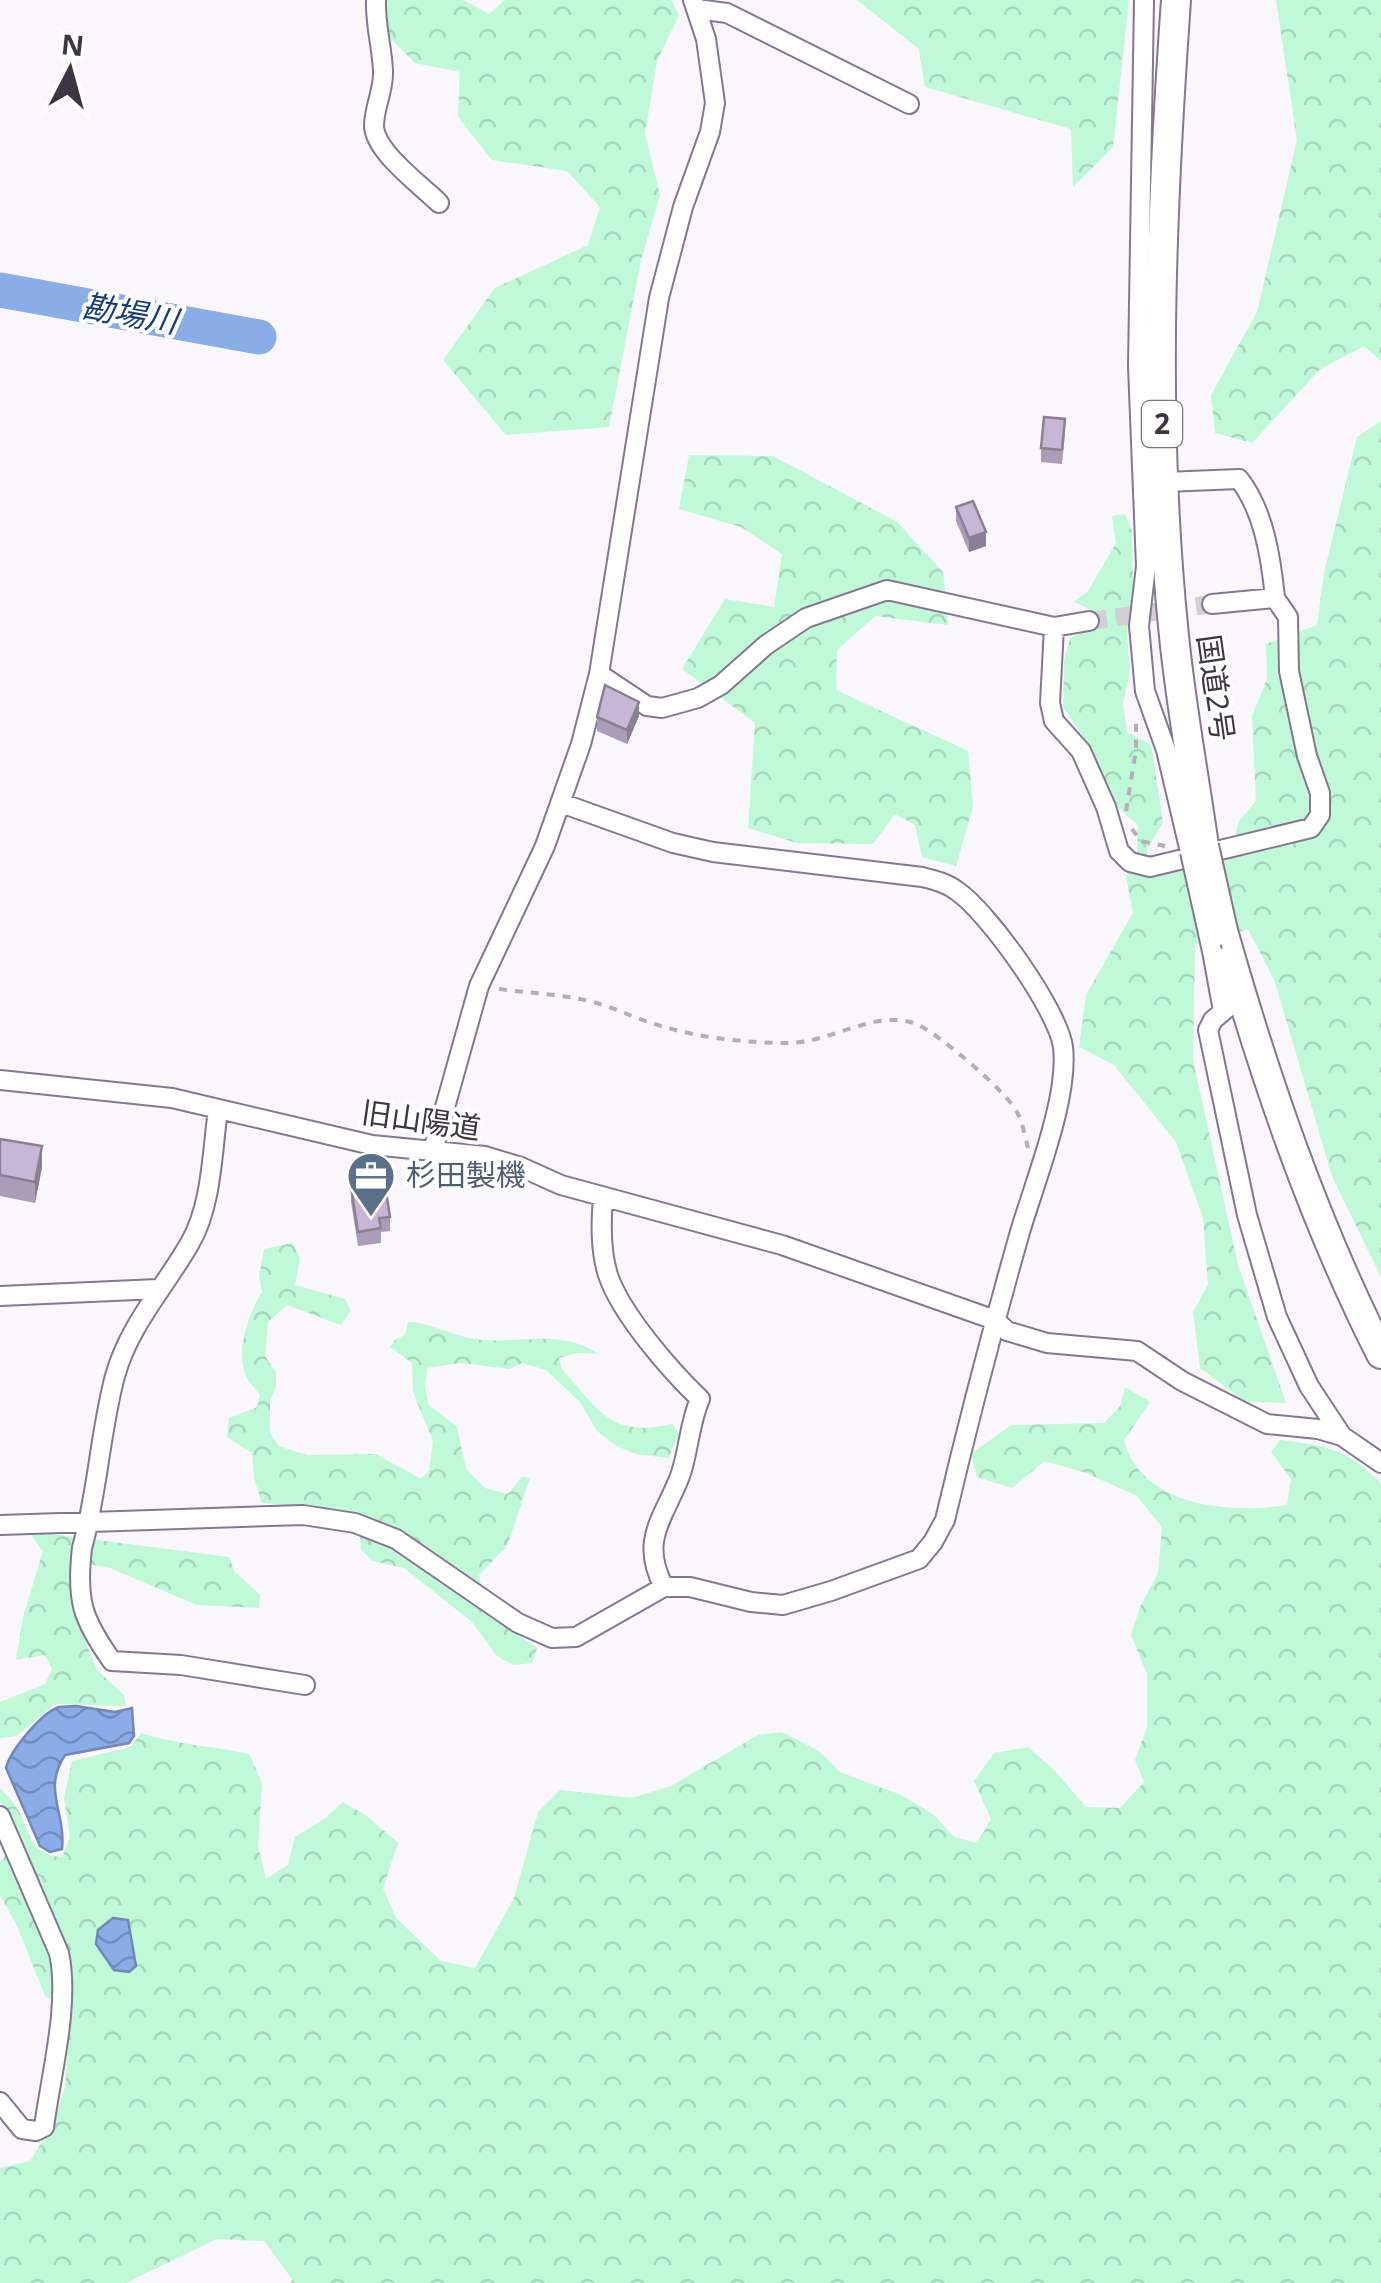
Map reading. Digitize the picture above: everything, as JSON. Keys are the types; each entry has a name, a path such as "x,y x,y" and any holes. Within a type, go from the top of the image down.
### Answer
{"highway":[{"name":"国道2号","path":"1176,0 1160,305 1164,482 1191,853 1232,1003 1350,1292 1381,1354"}],"street":[{"path":"376,0 384,70 374,122 376,136 382,148 439,203"},
{"path":"1144,0 1138,366 1146,566 1139,626 1145,690 1166,750 1191,853"},
{"path":"695,4 727,14 908,104"},
{"path":"434,1150 479,986 545,846 581,744 599,674 659,298 683,207 710,132 715,103 706,39 695,4"},
{"path":"1054,626 1050,703 1054,720 1081,751 1106,807 1118,852 1130,862 1150,867 1191,853 1311,828 1320,815 1320,793 1307,756 1290,671 1288,616 1275,598 1271,560 1250,494 1238,479 1164,482"},
{"path":"599,674 647,706 662,708 698,698 721,685 766,645 806,618 886,590 1054,626 1089,621"},
{"path":"1212,604 1275,598"},
{"path":"0,1526 303,1516 355,1523 396,1539 518,1624 552,1638 576,1637 664,1586 690,1587 783,1606 918,1560 933,1542 945,1520 994,1320 1054,1120 1063,1046 1055,1022 1033,982 982,913 958,891 922,877 673,844 561,803"},
{"path":"1232,1003 1208,1030 1247,1215 1277,1317 1309,1386 1342,1436 1381,1463"},
{"name":"旧山陽道","path":"0,1080 172,1098 372,1145 485,1156 603,1197 782,1245 994,1320 1007,1331 1047,1343 1137,1351 1182,1381 1267,1424 1318,1429 1342,1436"},
{"path":"218,1110 204,1210 191,1242 158,1289 125,1348 115,1376 79,1574 84,1616 112,1661 181,1665 305,1685"},
{"path":"603,1197 602,1242 608,1274 618,1296 665,1366 700,1399 688,1430 681,1474 654,1534 652,1554 664,1586"},
{"path":"0,1296 158,1289"},
{"path":"0,1816 59,1953 64,1974 44,2127 22,2129 0,2102"}],"path":[{"path":"1126,814 1136,750 1137,696 1145,690"},
{"path":"1128,824 1141,842 1160,842 1191,853"},
{"path":"479,986 590,1002 660,1026 707,1036 790,1043 828,1038 877,1022 906,1021 920,1025 974,1066 1008,1099 1018,1113 1032,1162 1039,1168"}],"green space":[{"path":"379,0 463,0 489,14 505,0 671,0 679,15 657,61 645,134 660,195 641,260 609,427 506,435 443,360 495,288 588,245 600,207 567,171 492,160 458,117 460,72 415,63 377,25"},
{"path":"857,0 1129,0 1113,147 1073,187 1071,129 925,87 919,49"},
{"path":"1276,0 1381,0 1381,361 1364,346 1319,370 1252,443 1215,433 1211,395 1257,312 1297,140"},
{"path":"1381,421 1381,1277 1332,1176 1275,982 1248,929 1195,945 1193,1060 1238,1265 1286,1403 1244,1401 1200,1368 1193,1312 1208,1285 1203,1218 1176,1142 1114,1065 1079,1047 1086,995 1133,913 1126,877 1137,852 1138,825 1116,806 1102,783 1095,754 1063,707 1064,661 1070,638 1092,628 1090,609 1074,602 1088,591 1116,543 1112,516 1125,514 1132,531 1133,587 1127,632 1130,672 1123,703 1127,732 1151,745 1163,822 1147,850 1147,869 1176,871 1229,860 1239,821 1256,801 1252,716 1267,679 1266,644 1317,625 1324,573 1357,437"},
{"path":"689,455 773,456 897,522 943,572 948,625 875,616 837,650 836,690 968,751 973,806 956,866 922,857 915,825 895,814 873,844 797,843 748,828 755,723 682,669 725,599 774,607 782,554 741,527 679,509"},
{"path":"292,1243 300,1258 295,1285 345,1299 351,1311 341,1325 287,1305 268,1322 265,1356 276,1373 270,1401 270,1433 279,1446 306,1455 376,1454 421,1479 429,1471 433,1441 413,1392 412,1363 390,1347 405,1335 408,1322 474,1339 557,1339 585,1346 598,1354 577,1353 559,1358 562,1369 597,1409 620,1424 634,1427 672,1424 679,1435 668,1458 635,1454 597,1431 580,1402 546,1370 522,1363 509,1369 461,1363 427,1368 428,1404 457,1427 466,1469 485,1488 508,1494 522,1477 530,1478 507,1546 479,1575 485,1613 537,1648 532,1663 514,1665 497,1656 472,1622 404,1568 372,1561 361,1549 359,1516 330,1509 262,1503 254,1479 252,1453 227,1437 229,1418 257,1407 260,1395 246,1377 242,1353 249,1321 262,1292 259,1276 264,1249"},
{"path":"1125,1387 1150,1402 1124,1440 1134,1462 1149,1480 1191,1501 1240,1508 1287,1505 1291,1479 1271,1452 1280,1440 1335,1451 1357,1462 1381,1483 1381,2283 291,2283 292,2279 264,2241 217,2239 126,2283 0,2283 0,2168 30,2161 54,2122 65,2087 71,2011 45,1996 18,1928 0,1895 0,1863 18,1837 0,1801 0,1788 16,1807 36,1846 62,1857 70,1837 64,1798 72,1761 131,1747 141,1733 249,1754 262,1783 258,1846 266,1879 288,1865 295,1837 343,1802 367,1816 398,1843 383,1888 396,1918 441,1961 475,1968 514,1898 538,1812 560,1790 632,1798 671,1786 758,1735 782,1732 819,1751 840,1772 901,1795 934,1815 954,1837 977,1843 991,1819 974,1781 994,1753 1028,1747 1086,1807 1120,1808 1144,1782 1135,1760 1147,1727 1147,1674 1131,1635 1158,1573 1162,1527 1137,1496 1086,1473 1045,1461 1012,1488 977,1477 971,1454 1011,1425 1104,1423 1120,1406"},
{"path":"28,1531 229,1557 234,1571 260,1595 259,1608 197,1605 110,1568 82,1563 73,1580 77,1620 97,1670 124,1695 126,1706 55,1704 17,1736 0,1738 0,1702 45,1684 52,1669 45,1655 16,1660 23,1617 43,1551"}],"water":[{"path":"59,1707 115,1712 132,1708 134,1736 129,1743 65,1755 55,1779 62,1849 50,1852 40,1846 6,1768 35,1724"},
{"path":"113,1918 128,1920 136,1966 129,1972 114,1970 96,1944 98,1930"}],"building":[{"path":"1044,417 1065,419 1062,450 1041,448"},
{"path":"973,501 986,532 969,538 956,507"},
{"path":"605,685 639,702 627,730 597,717"},
{"path":"0,1139 42,1146 35,1182 0,1175"},
{"name":"杉田製機","path":"378,1183 379,1193 386,1192 390,1217 379,1218 381,1228 358,1232 351,1187"}],"waterway":[{"name":"勘場川","path":"0,290 259,337"}],"tunnel":[{"path":"1089,621 1212,604"}],"place":[{"name":"杉田製機","path":"371,1218"}]}
